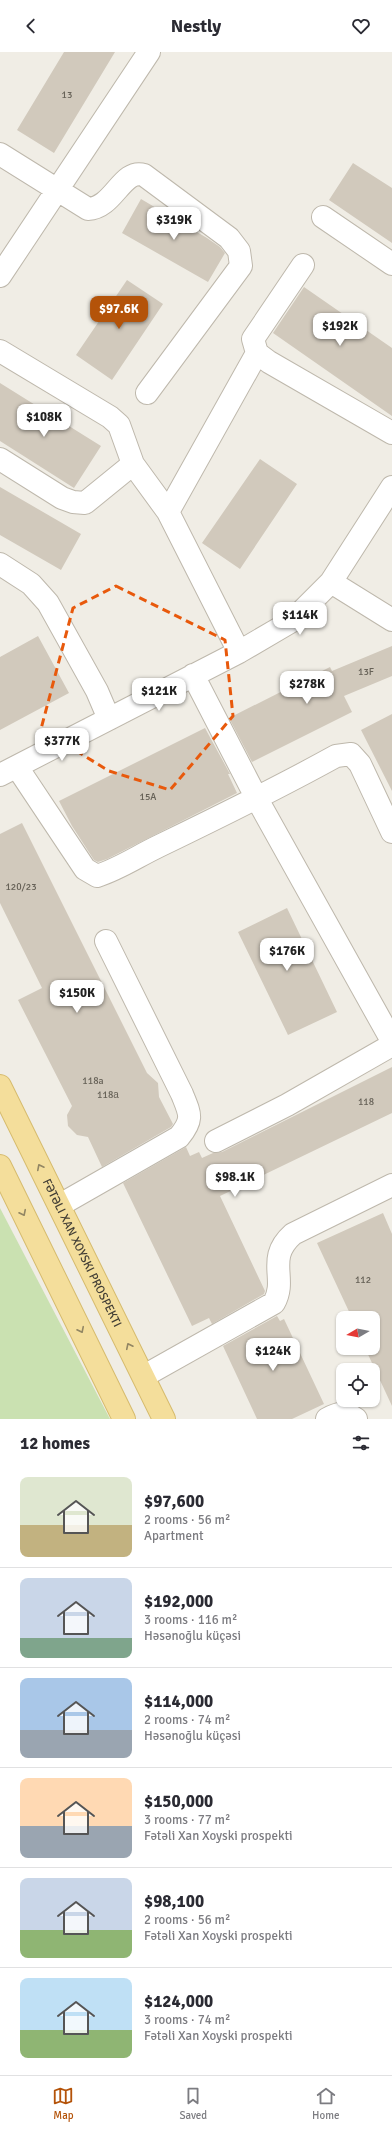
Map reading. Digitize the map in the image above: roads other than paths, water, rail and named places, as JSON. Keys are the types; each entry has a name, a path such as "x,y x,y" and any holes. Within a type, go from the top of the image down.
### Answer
{"main road":[{"name":"FƏTƏLI XAN XOYSKI PROSPEKTI","path":"0,1086 60,1205 164,1419"},
{"path":"0,1166 124,1419"}],"street":[{"path":"0,276 149,52"},
{"path":"0,154 88,209 96,208 105,203 130,176 137,173 144,175 229,238 239,251 241,266 148,393"},
{"path":"323,217 392,264"},
{"path":"303,265 252,339 257,353 269,362 392,433"},
{"path":"0,351 110,417 119,425 133,464 168,512 239,652"},
{"path":"168,512 257,353"},
{"path":"0,459 62,498 84,503 133,464"},
{"path":"392,487 331,582 292,621 239,652 9,771 85,869 96,876 114,871 151,849 257,799 336,756 351,754 360,764 392,832"},
{"path":"0,564 32,584 48,603 97,691 109,719"},
{"path":"331,582 392,620"},
{"path":"193,675 257,799 392,1041"},
{"path":"60,1205 179,1137 188,1126 189,1112 182,1094 106,941"},
{"path":"216,1141 287,1105 392,1045"},
{"path":"144,1376 274,1303 278,1295 278,1257 283,1243 293,1234 392,1185"},
{"path":"327,1419 340,1413 349,1414 356,1419"}]}
